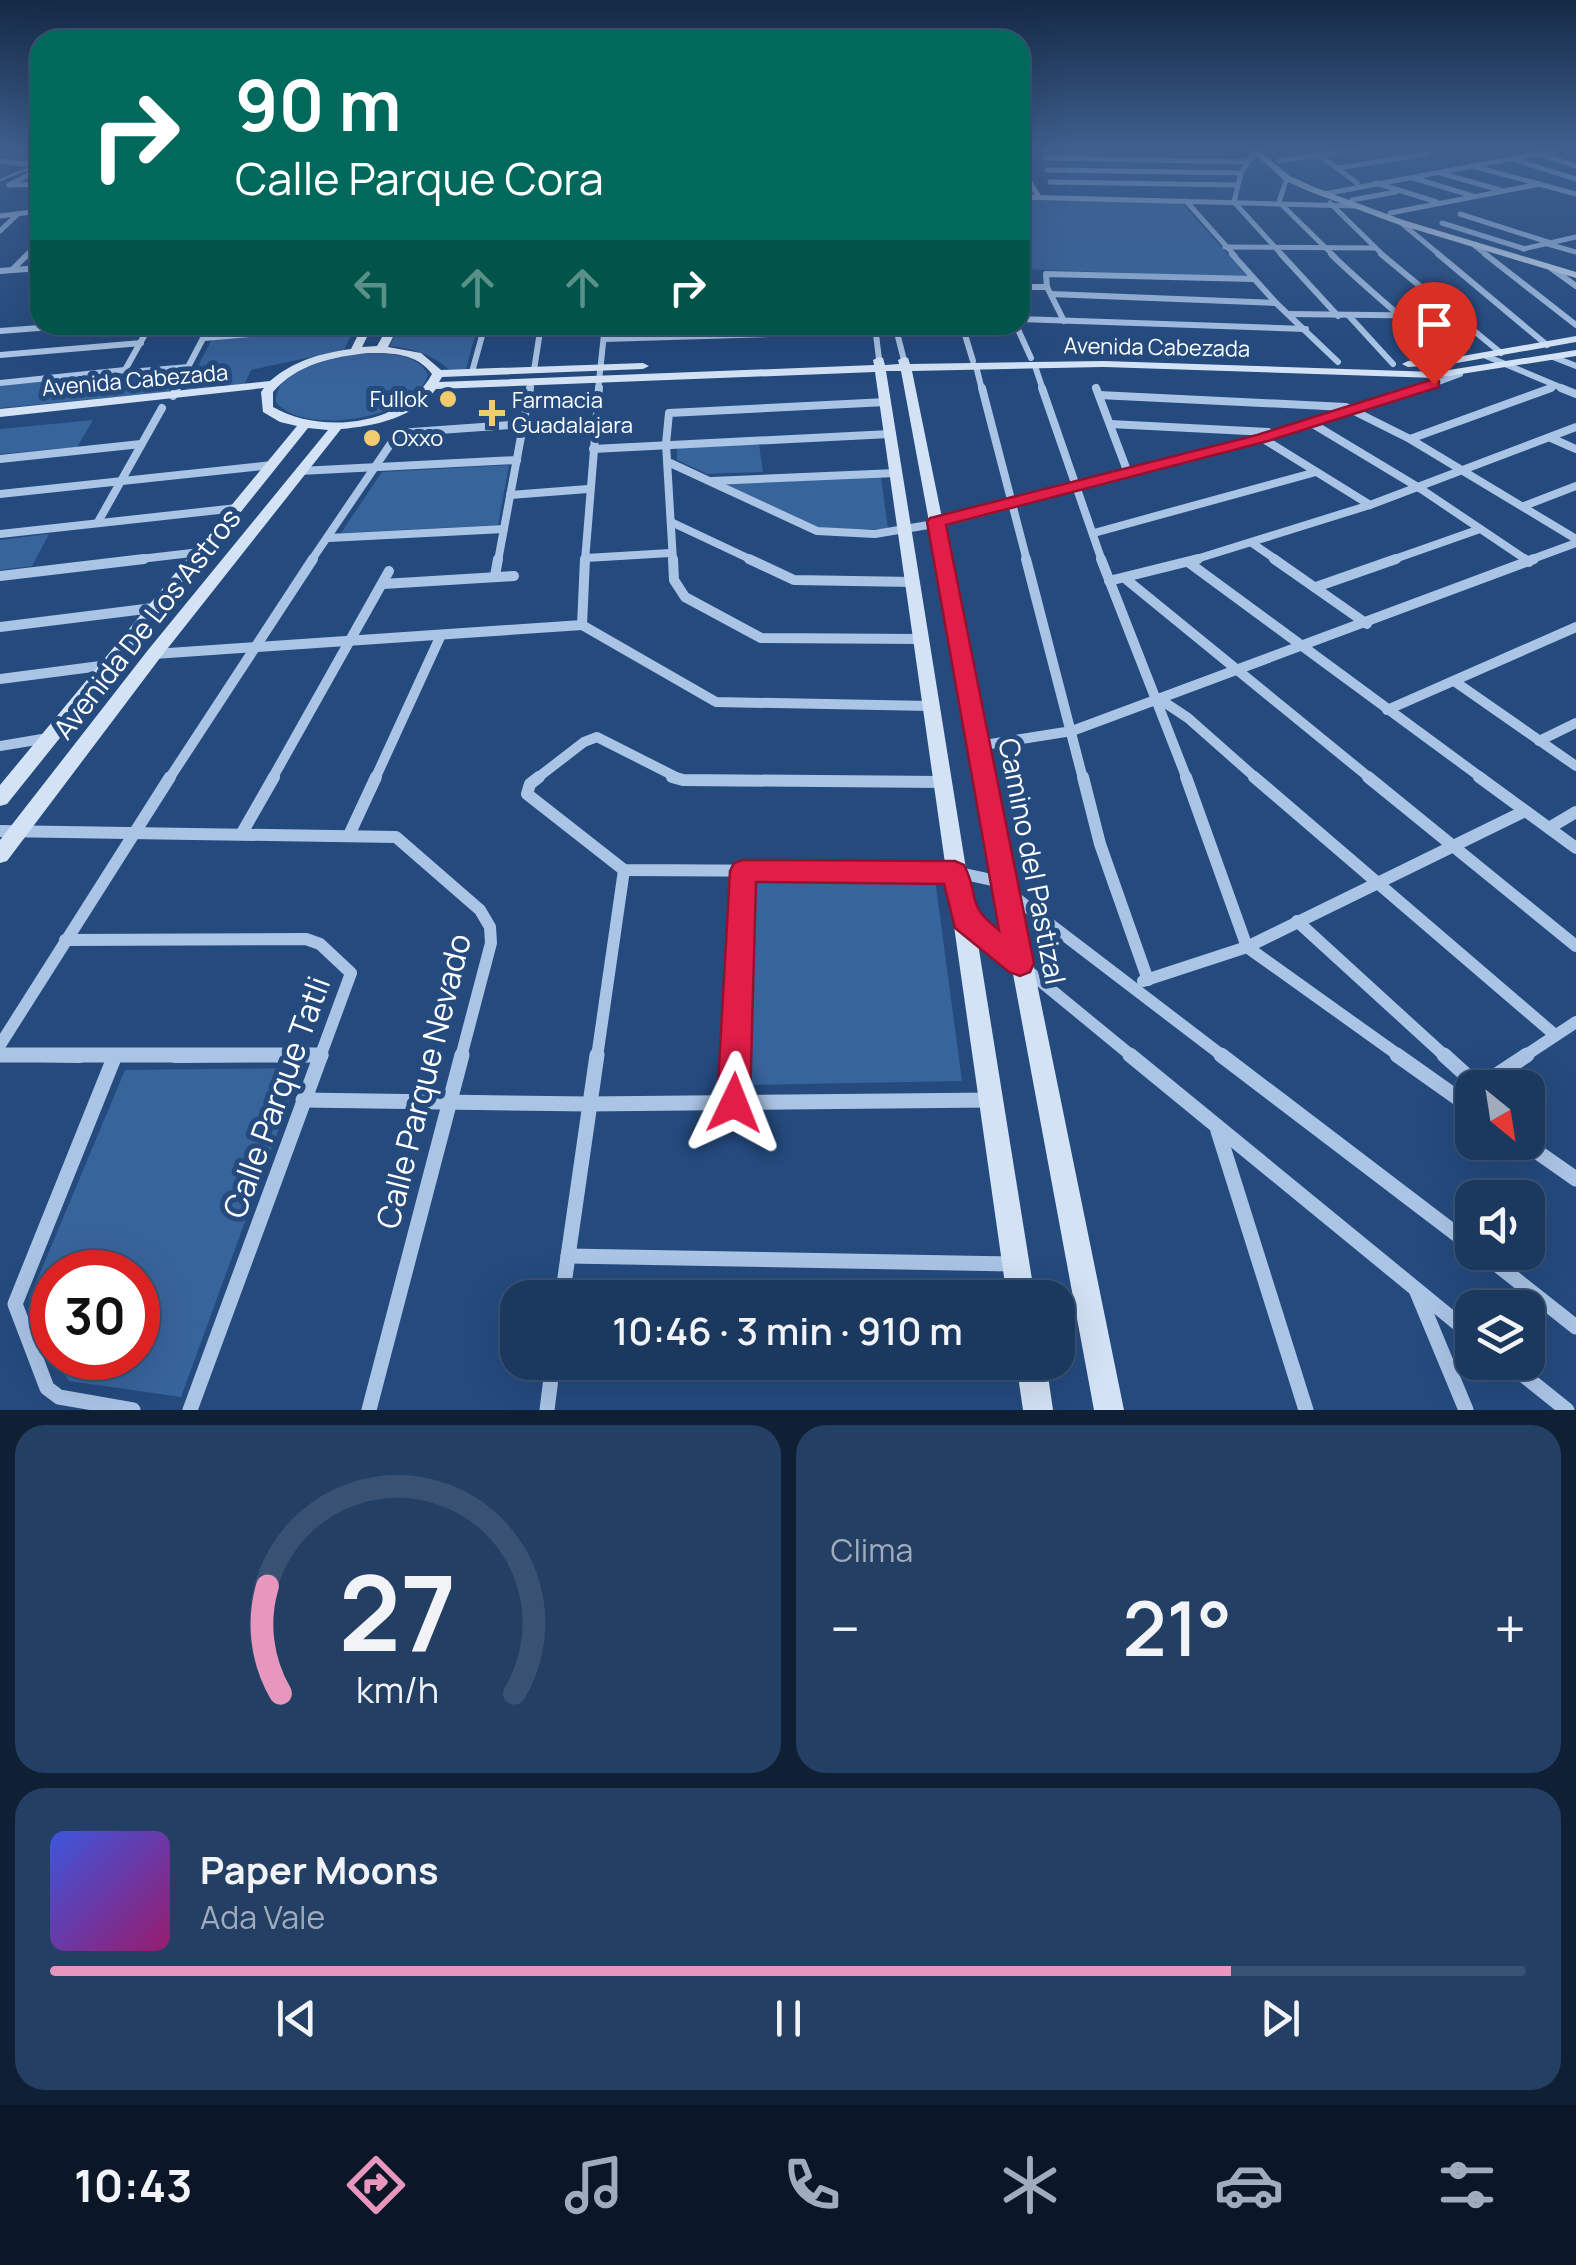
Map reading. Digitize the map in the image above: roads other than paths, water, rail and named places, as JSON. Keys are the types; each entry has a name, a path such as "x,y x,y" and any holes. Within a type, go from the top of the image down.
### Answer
{"street":[{"path":"1198,215 1276,303 1338,362"},
{"path":"1246,215 1338,316"},
{"path":"1292,215 1451,361"},
{"path":"1345,215 1374,248 1500,352"},
{"path":"1383,215 1475,246 1576,272"},
{"path":"1393,215 1576,272"},
{"path":"1462,215 1576,252"},
{"path":"1400,222 1550,351 1576,366"},
{"path":"1442,223 1525,249"},
{"path":"1512,252 1576,237"},
{"path":"1475,246 1576,325"},
{"path":"1225,247 1374,248"},
{"path":"13,270 30,252"},
{"path":"1551,268 1576,286"},
{"path":"0,271 30,269"},
{"path":"1064,321 1044,275 1254,279"},
{"path":"1030,288 1276,303"},
{"path":"1290,314 1452,316"},
{"path":"1350,316 1393,364"},
{"path":"1030,322 1306,329"},
{"path":"0,331 30,329"},
{"path":"0,354 19,330"},
{"path":"174,396 205,335"},
{"path":"204,338 239,335"},
{"path":"356,351 363,335"},
{"path":"381,350 389,335"},
{"path":"472,372 483,335"},
{"path":"495,576 539,335"},
{"path":"582,625 588,489 604,335"},
{"path":"604,338 689,335"},
{"path":"877,335 1017,1280"},
{"name":"Camino del Pastizal","path":"897,335 1109,1410"},
{"path":"965,335 1100,844 1148,980"},
{"path":"1023,335 1109,581 1158,698 1247,947 1455,1083"},
{"path":"0,354 142,339 125,370 0,382"},
{"name":"Avenida Cabezada","path":"437,380 880,363 1033,362 1460,374 1506,366 1576,339"},
{"path":"381,350 421,356 433,364 437,380 401,411 337,426 304,425 275,416 265,400 272,384 307,363 356,351 381,350"},
{"name":"Avenida Cabezada","path":"1033,362 1133,354 1393,364 1451,361 1500,352 1576,353"},
{"path":"1486,356 1576,394"},
{"path":"141,371 188,367"},
{"name":"Avenida Cabezada","path":"437,380 472,372 532,376"},
{"path":"668,462 825,534 904,528 1313,424 1460,374"},
{"name":"Avenida Cabezada","path":"0,413 272,384"},
{"path":"1410,438 1556,386"},
{"path":"1128,473 1097,391 1334,405 1356,410 1410,438 1576,541"},
{"name":"Avenida Cabezada","path":"0,423 265,400"},
{"path":"886,402 680,410 667,416 670,552 677,590 761,638 922,639"},
{"path":"98,522 162,408"},
{"path":"0,1045 254,645 403,430 524,424"},
{"path":"1110,424 1279,433"},
{"path":"1313,424 1421,488 1529,562"},
{"name":"Avenida De Los Astros","path":"0,799 304,425"},
{"name":"Avenida De Los Astros","path":"0,856 154,654 337,426"},
{"path":"1109,581 1127,580 1370,505 1576,428"},
{"path":"593,449 890,434"},
{"path":"1262,438 1370,505"},
{"path":"1551,438 1576,449"},
{"path":"0,458 141,444"},
{"path":"300,471 516,460"},
{"path":"0,494 272,465"},
{"path":"707,481 896,472"},
{"path":"1094,532 1316,472"},
{"path":"1524,506 1576,486"},
{"path":"510,495 588,489"},
{"path":"0,534 237,508"},
{"path":"671,522 794,580 913,582"},
{"path":"329,538 504,529"},
{"path":"1316,587 1480,529"},
{"path":"977,746 1072,732 1368,624 1576,541"},
{"path":"1252,542 1368,624"},
{"path":"0,576 200,552"},
{"path":"586,558 670,552"},
{"path":"1188,562 1576,848"},
{"path":"242,833 389,571"},
{"path":"383,584 514,576"},
{"path":"1127,580 1576,946"},
{"path":"0,627 154,608"},
{"path":"154,654 582,625 709,699 728,704 930,706"},
{"path":"1387,710 1576,627"},
{"path":"350,834 441,635"},
{"path":"0,680 108,665"},
{"path":"1454,681 1576,766"},
{"path":"1158,698 1188,718 1375,884 1555,1034"},
{"path":"1539,741 1576,722"},
{"path":"942,782 683,780 666,775 607,739 594,737 530,784 527,794 624,870 955,872 979,876 1006,889 1455,1233"},
{"path":"0,746 49,738"},
{"path":"1129,983 1247,947 1525,811"},
{"path":"1549,828 1576,812"},
{"name":"Calle Parque Nevado","path":"0,831 396,837 407,842 480,910 490,927 491,943 368,1410"},
{"path":"565,1280 624,870"},
{"path":"734,1103 743,871"},
{"path":"965,920 1455,1321"},
{"path":"1297,921 1455,1077"},
{"name":"Calle Parque Tatli","path":"64,940 317,942 352,976 190,1410"},
{"path":"1505,1070 1576,1022"},
{"path":"0,1055 321,1055"},
{"path":"114,1058 15,1298 46,1388 59,1396 133,1410"},
{"path":"303,1100 588,1104 992,1100"},
{"path":"1218,1130 1306,1410"},
{"path":"1545,1158 1576,1179"},
{"path":"568,1256 1015,1264"},
{"path":"1503,1270 1576,1326"},
{"path":"1417,1290 1466,1410"},
{"path":"547,1410 551,1380"},
{"path":"1034,1380 1038,1410"},
{"path":"1530,1380 1567,1410"}],"place":[{"name":"Fullok","path":"448,399"},
{"name":"Farmacia Guadalajara","path":"492,413"},
{"name":"Oxxo","path":"372,438"}]}
